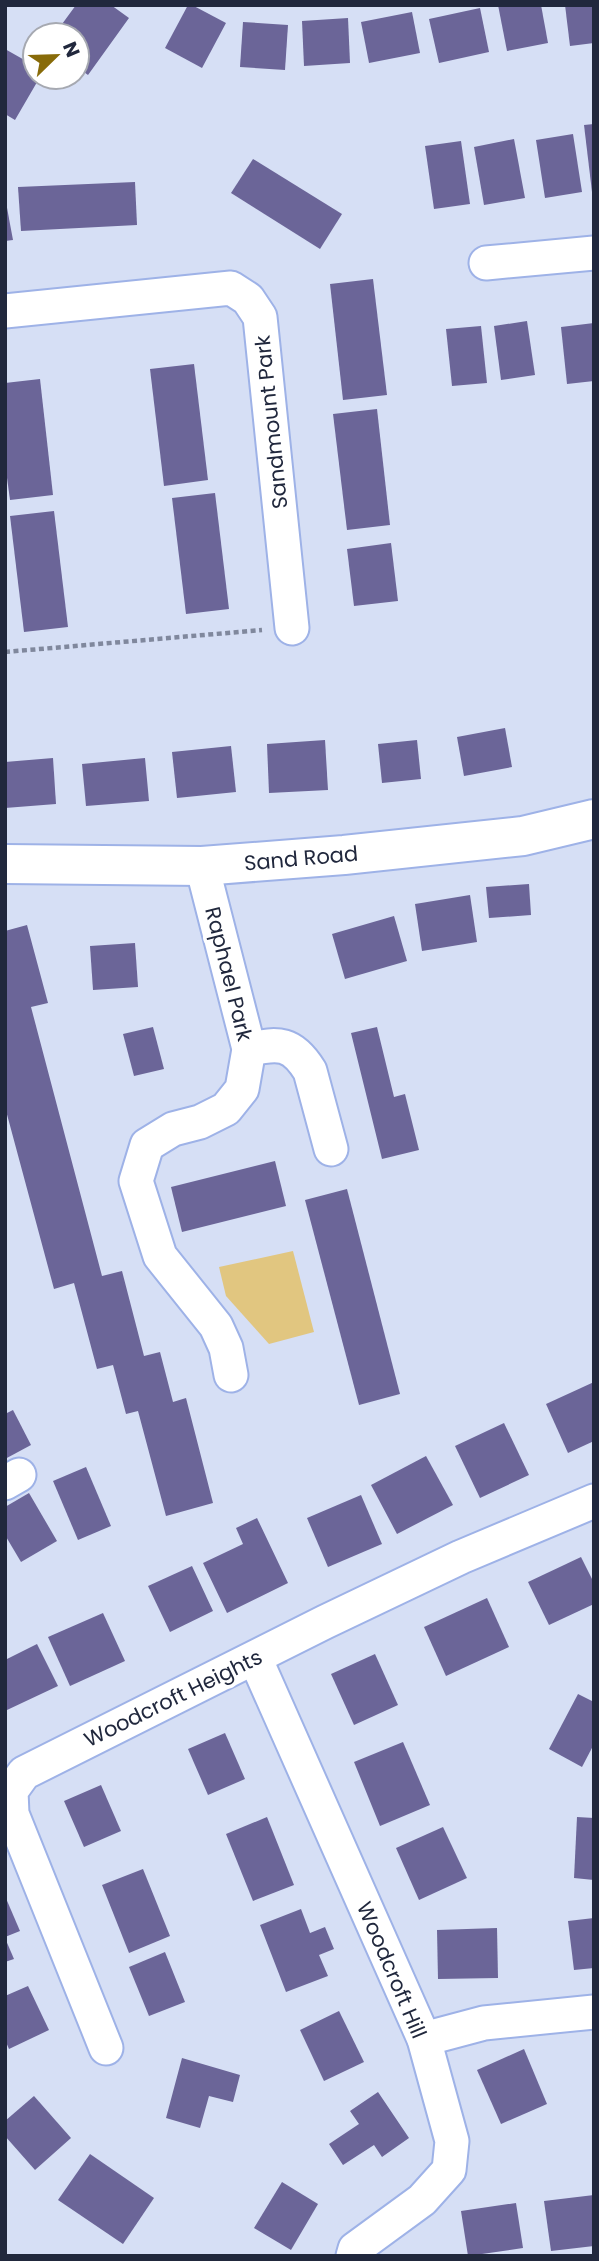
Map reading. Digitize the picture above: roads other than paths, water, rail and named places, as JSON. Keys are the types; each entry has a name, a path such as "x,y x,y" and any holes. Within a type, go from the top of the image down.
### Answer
{"street":[{"path":"486,262 594,253"},
{"name":"Sandmount Park","path":"5,311 231,288 248,299 260,317 292,628"},
{"name":"Sand Road","path":"5,864 202,866 344,855 523,836 594,819"},
{"name":"Raphael Park","path":"202,866 249,1049 242,1089 226,1109 200,1122 173,1129 147,1145 136,1181 160,1256 216,1326 226,1348 231,1375"},
{"path":"249,1049 274,1044 284,1045 303,1060 310,1072 331,1149"},
{"name":"Woodcroft Heights","path":"106,2048 12,1814 11,1791 23,1773 461,1557 594,1501"},
{"name":"Woodcroft Hill","path":"255,1658 424,2039 452,2141 449,2170 422,2200 355,2249 353,2256"},
{"path":"424,2039 484,2023 594,2012"}]}
